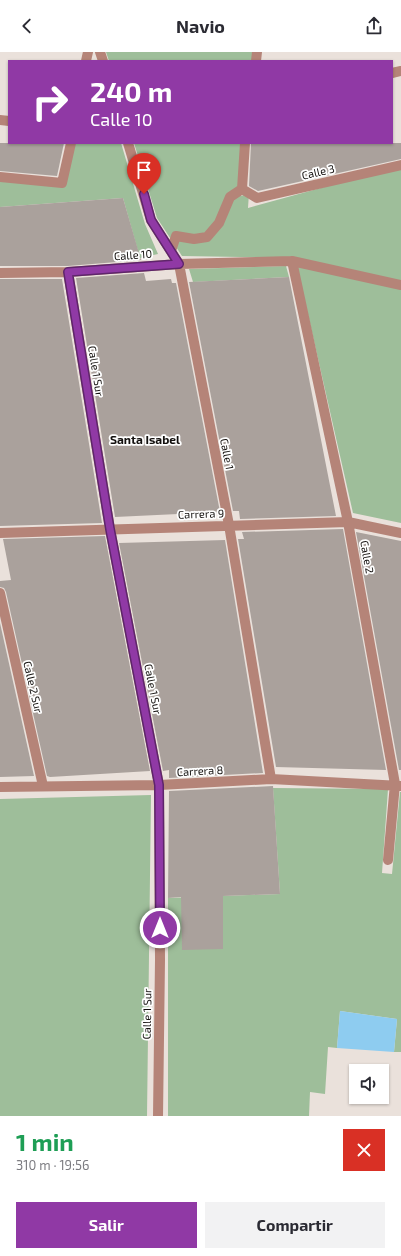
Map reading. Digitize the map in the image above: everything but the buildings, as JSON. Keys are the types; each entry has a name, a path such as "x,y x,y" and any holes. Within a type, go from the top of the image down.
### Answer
{"street":[{"path":"0,177 62,183 71,144"},
{"name":"Calle 1","path":"128,144 151,220 179,264 229,525 271,779"},
{"path":"171,251 176,236 194,239 207,237 219,223 230,197 242,189 245,144"},
{"name":"Calle 3","path":"242,189 257,198 401,165"},
{"name":"Calle 10","path":"0,273 68,272 179,264 292,261 401,285"},
{"name":"Calle 2","path":"292,261 348,522 398,785 388,860"},
{"name":"Calle 1 Sur","path":"68,272 110,529 159,785 160,960 158,1116"},
{"name":"Carrera 9","path":"0,533 348,522 401,533"},
{"name":"Calle 2 Sur","path":"0,593 43,786"},
{"name":"Carrera 8","path":"0,787 159,785 271,779 398,785"}],"green space":[{"path":"106,52 254,52 253,60 109,60"},
{"path":"73,144 121,144 145,224 158,254 140,258 123,198 0,207 0,180 64,185"},
{"path":"134,144 241,144 241,196 249,193 248,208 401,166 401,282 292,258 182,256 157,218"},
{"path":"286,266 289,277 193,282 189,269"},
{"path":"297,266 401,289 401,523 353,513"},
{"path":"273,788 388,789 382,873 392,874 401,792 401,1052 394,1052 397,1019 340,1011 337,1048 328,1047 325,1094 310,1092 309,1116 168,1116 168,898 280,894"},
{"path":"151,795 147,1116 0,1116 0,799"}],"water":[{"path":"340,1011 397,1019 394,1052 337,1048"}],"district":[{"name":"Santa Isabel","path":"145,440"}],"route":[{"path":"144,194 151,220 179,264 68,272 110,529 159,785 160,928"}]}
